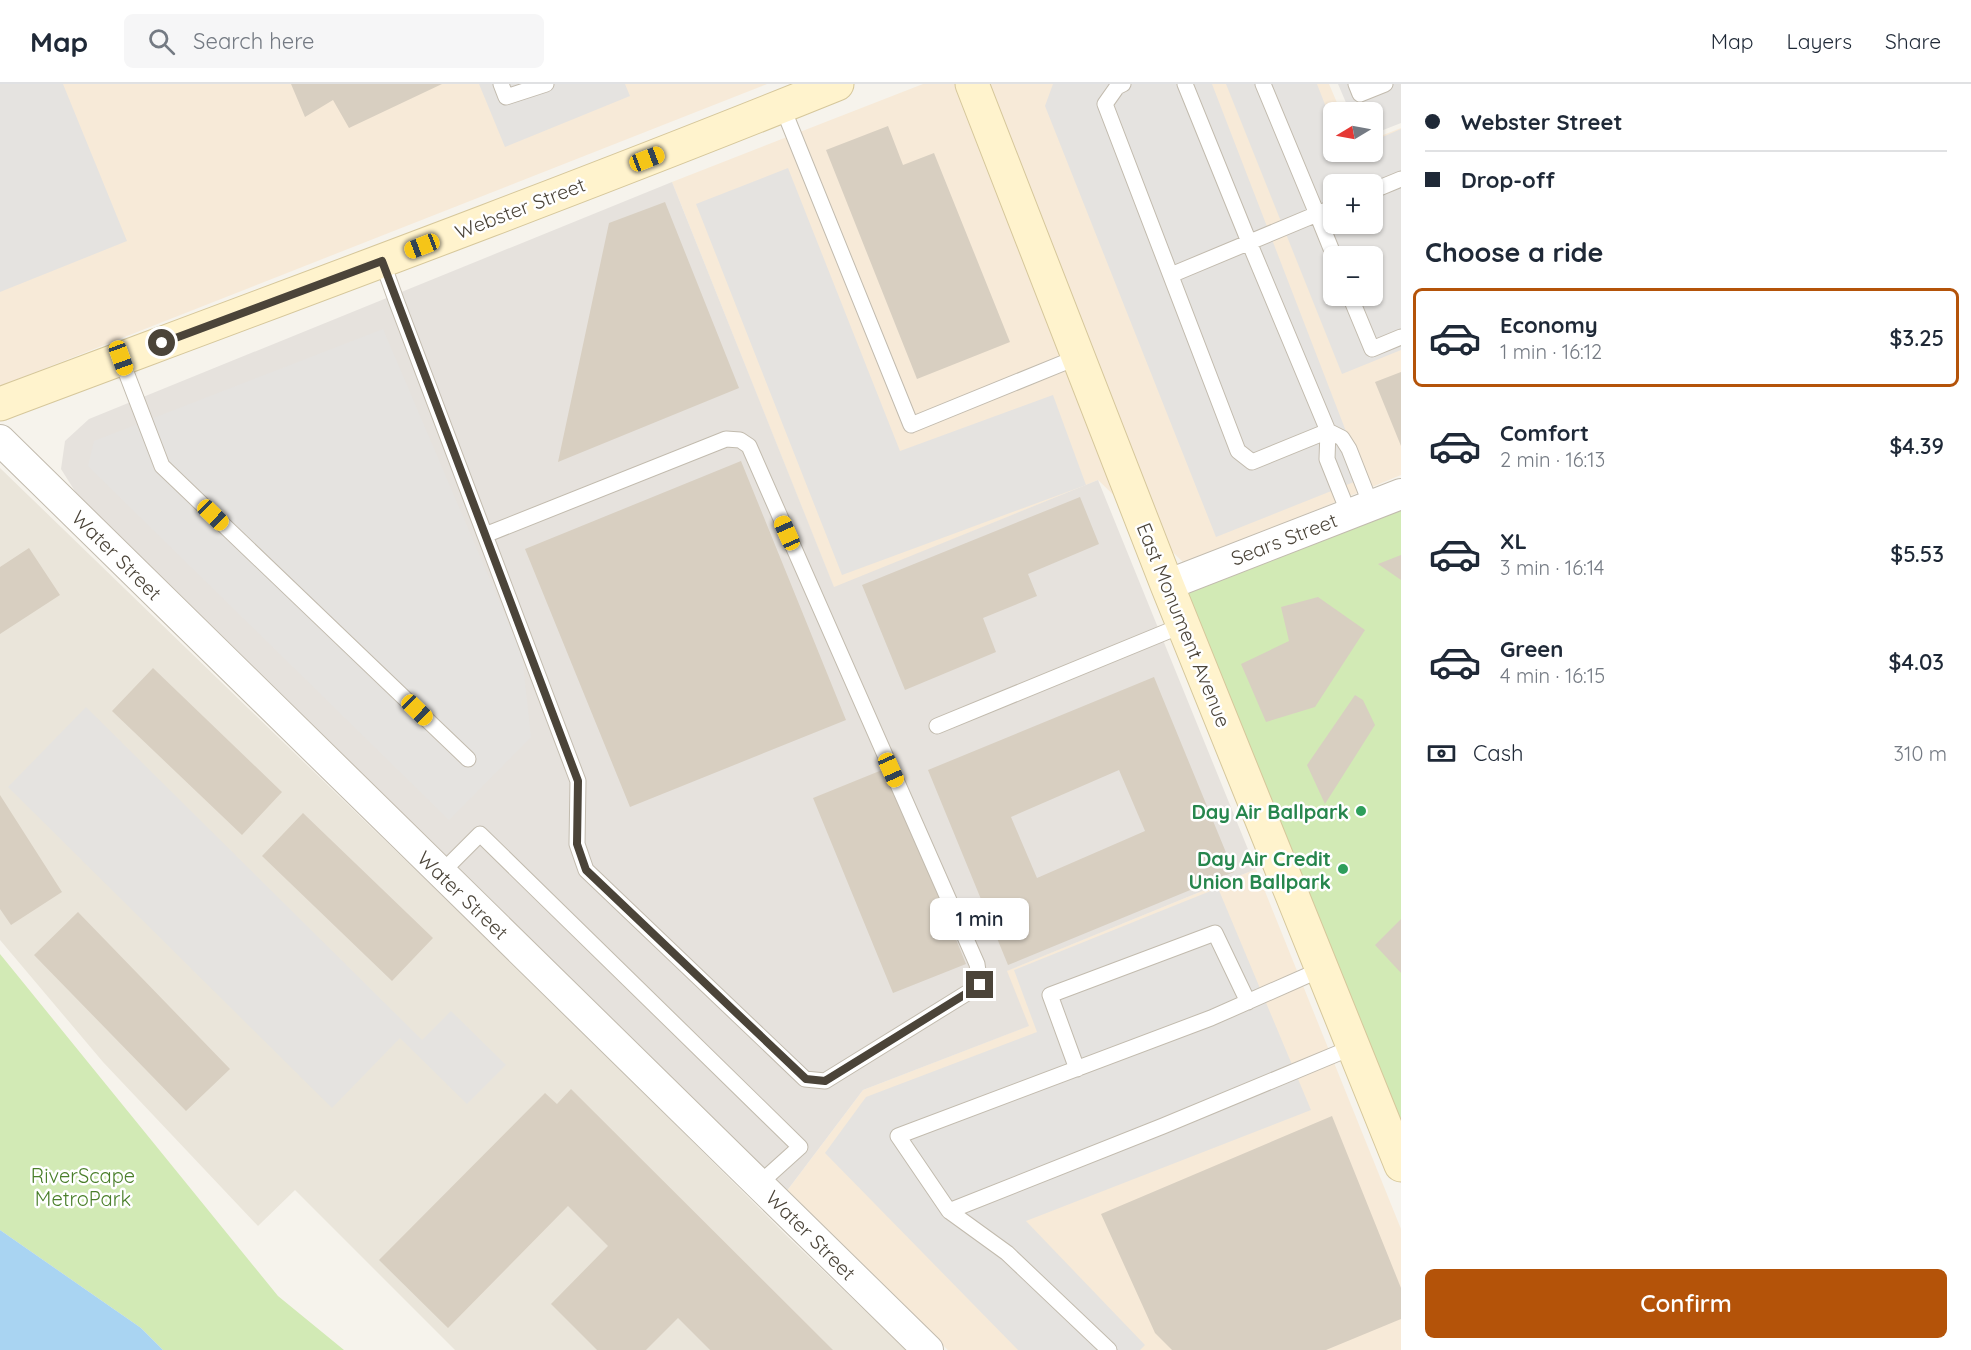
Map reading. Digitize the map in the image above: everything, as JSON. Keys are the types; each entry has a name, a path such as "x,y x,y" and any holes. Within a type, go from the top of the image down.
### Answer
{"main road":[{"name":"Webster Street","path":"0,404 382,261 837,84"},
{"name":"East Monument Avenue","path":"972,84 1167,585 1401,1165"}],"street":[{"name":"Water Street","path":"0,440 925,1349"},
{"name":"Sears Street","path":"1167,585 1401,494"}],"lane":[{"path":"501,84 506,97 546,84"},
{"path":"1123,84 1117,87 1105,104 1238,451 1252,462 1328,431 1342,438 1349,450 1360,509"},
{"path":"1185,84 1328,431 1327,459 1360,509"},
{"path":"1263,84 1330,246"},
{"path":"1356,84 1360,94 1384,84"},
{"path":"783,106 911,424 1078,357"},
{"path":"1383,186 1401,179"},
{"path":"1171,275 1323,212"},
{"path":"382,261 485,536 578,781 577,844 586,870 806,1079 825,1081 980,985 977,964 749,447 740,440 726,439 485,536"},
{"path":"1354,306 1372,349 1401,337"},
{"path":"121,358 162,466 468,759"},
{"path":"937,726 1183,625"},
{"path":"441,873 480,834 800,1147 759,1184"},
{"path":"1077,1069 1050,995 1215,933 1248,1002"},
{"path":"1109,1350 1007,1253 949,1211 898,1136 1211,1018 1322,969"},
{"path":"949,1211 1353,1047"}],"shaded area":[{"path":"0,84 767,84 0,386"},
{"path":"0,84 63,84 127,241 0,292"},
{"path":"479,84 625,84 630,96 505,147"},
{"path":"923,84 1329,84 1337,102 1323,102 1323,162 1383,162 1383,135 1401,128 1401,475 1185,564 1098,480 834,588 672,182"},
{"path":"1053,84 1212,84 1364,478 1216,537 1045,106"},
{"path":"1226,84 1317,84 1324,102 1323,162 1383,162 1383,137 1401,129 1401,350 1342,374"},
{"path":"1338,84 1401,84 1401,123 1383,130 1383,102 1346,102"},
{"path":"788,168 900,451 1053,395 1086,485 842,575 696,204"},
{"path":"672,182 834,587 1098,480 1256,869 1007,971 1029,1026 863,1090 783,1196 78,496 61,469 65,441 89,419"},
{"path":"383,329 522,655 531,737 449,820 88,466 94,441"},
{"path":"0,468 586,1035 786,1235 906,1350 455,1350 295,1190 258,1226 103,1062 0,940"},
{"path":"86,707 422,1040 451,1011 506,1065 467,1104 400,1038 332,1108 8,787"},
{"path":"1256,869 1401,1229 1401,1350 948,1350 783,1196 863,1090 1028,1026 1006,971"},
{"path":"1218,888 1311,1110 1026,1221 1145,1345 1140,1350 1018,1350 825,1153 866,1097 1037,1032 1014,970"}],"green space":[{"name":"Day Air Credit Union Ballpark","path":"1401,494 1401,1152 1167,585"},
{"name":"RiverScape MetroPark","path":"0,954 278,1296 344,1350 163,1350 141,1328 0,1230"}],"water":[{"path":"0,1230 141,1328 163,1350 0,1350"}],"building":[{"path":"291,84 442,84 349,128 333,100 305,117"},
{"path":"888,126 903,165 934,153 1010,342 917,379 826,150"},
{"path":"665,202 739,388 558,462 609,223"},
{"path":"1401,372 1401,446 1375,382"},
{"path":"741,461 846,720 630,807 525,549"},
{"path":"1080,497 1099,544 1028,574 1037,596 983,618 996,652 905,690 862,585"},
{"path":"29,548 60,595 0,634 0,567"},
{"path":"1401,555 1401,580 1378,564"},
{"path":"1318,597 1365,630 1315,707 1266,722 1241,664 1289,641 1281,607"},
{"path":"153,668 282,792 242,835 112,711"},
{"path":"1154,677 1234,872 1008,965 928,770","holes":["1119,770 1145,831 1037,878 1011,817"]},
{"path":"1355,695 1363,700 1375,725 1325,804 1307,765"},
{"path":"887,768 966,964 893,993 813,798"},
{"path":"0,795 62,892 11,925 0,909"},
{"path":"303,813 433,938 392,981 262,856"},
{"path":"78,912 230,1069 186,1111 34,955"},
{"path":"1401,919 1401,973 1375,945"},
{"path":"571,1089 833,1350 710,1350 678,1318 646,1350 597,1350 551,1304 608,1246 568,1206 448,1328 379,1260 545,1093 557,1104"},
{"path":"1332,1116 1401,1288 1401,1319 1326,1350 1172,1350 1155,1333 1101,1214"}],"place":[{"name":"Day Air Ballpark","path":"1361,811"},
{"name":"Day Air Credit Union Ballpark","path":"1343,869"}],"route":[{"path":"162,343 382,261 578,781 577,844 586,870 806,1079 825,1081 980,985"}]}
